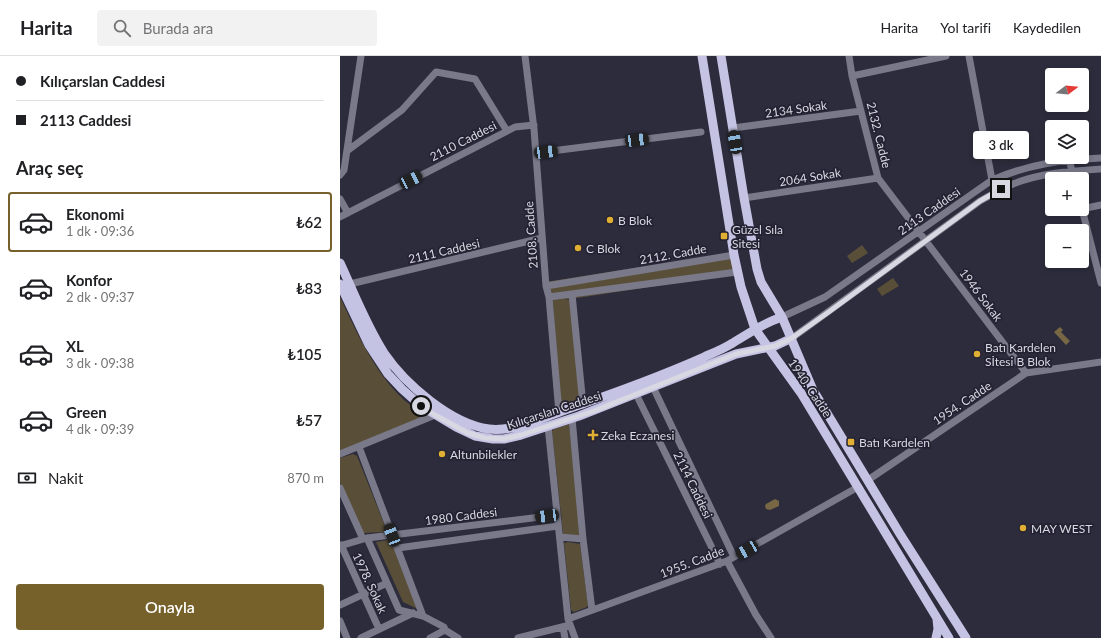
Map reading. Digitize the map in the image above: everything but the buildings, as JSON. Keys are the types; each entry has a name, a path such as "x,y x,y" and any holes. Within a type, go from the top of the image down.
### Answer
{"main road":[{"name":"1940. Cadde","path":"702,56 737,272 755,329 801,394 949,638"},
{"name":"1940. Cadde","path":"721,56 744,198 757,269 761,282 782,317 813,390 907,546 966,638"},
{"name":"Kılıçarslan Caddesi","path":"340,263 343,286 369,345 388,374 421,406 468,433 485,438 504,439 521,435 636,394 736,354 779,345 792,338"},
{"name":"Kılıçarslan Caddesi","path":"343,286 394,367 411,384 443,410 472,425 491,429 519,426 606,397 704,357 730,345 755,329 782,317"},
{"path":"936,638 938,630 937,618"}],"street":[{"path":"340,175 344,170 361,56"},
{"name":"2108. Cadde","path":"524,56 534,125 546,286 549,297 559,413"},
{"name":"2132. Cadde","path":"849,56 852,76 878,178 919,231"},
{"path":"852,76 946,56"},
{"path":"969,56 992,180"},
{"path":"347,151 402,110 434,73 438,72 475,79 507,131"},
{"name":"2134 Sokak","path":"733,128 861,111"},
{"name":"2110 Caddesi","path":"340,217 516,126 534,125"},
{"path":"536,153 701,132"},
{"name":"2113 Caddesi","path":"1089,158 1101,158"},
{"name":"2113 Caddesi","path":"782,317 825,297 992,180 1014,170 1045,163"},
{"path":"1070,164 1072,171"},
{"name":"2113 Caddesi","path":"792,338 980,201 1001,189 1014,183 1035,177 1072,171 1101,169"},
{"name":"2064 Sokak","path":"744,198 878,178"},
{"path":"340,200 348,213"},
{"path":"1089,208 1101,205"},
{"path":"1084,216 1098,256 1101,283"},
{"name":"1946 Sokak","path":"919,231 1026,373"},
{"name":"2111 Caddesi","path":"343,286 542,238"},
{"name":"2112. Cadde","path":"546,286 734,255"},
{"name":"2112. Cadde","path":"549,297 737,272"},
{"path":"572,294 583,405"},
{"name":"1954. Cadde","path":"868,480 1026,373 1101,362"},
{"name":"2114 Caddesi","path":"653,387 734,557"},
{"name":"2114 Caddesi","path":"636,394 720,564"},
{"path":"340,454 435,415"},
{"path":"572,418 583,539 592,610"},
{"path":"548,426 560,537 567,623 565,638"},
{"path":"358,446 423,616"},
{"name":"1955. Cadde","path":"518,638 567,623 592,610 727,561 858,487"},
{"path":"340,488 387,582 399,610 423,616 444,627 445,630 458,638"},
{"name":"1980 Caddesi","path":"340,546 365,539 392,535 557,515"},
{"path":"398,548 558,526"},
{"path":"560,537 583,539"},
{"name":"1978. Sokak","path":"340,546 379,629"},
{"path":"727,561 756,615 771,638"},
{"path":"340,605 387,582"},
{"path":"361,638 413,613"},
{"path":"340,622 347,638"},
{"path":"567,623 575,638"},
{"path":"430,638 445,630"}],"shaded area":[{"path":"862,245 868,253 852,263 847,256"},
{"path":"731,253 735,274 564,300 571,300 582,402 564,408 560,405 553,302 545,282"},
{"path":"893,278 899,286 882,296 877,289"},
{"path":"340,297 375,365 393,389 404,400 427,416 340,451"},
{"path":"1060,327 1063,330 1061,332 1070,341 1066,345 1054,332"},
{"path":"569,424 581,536 563,533 552,431"},
{"path":"353,454 357,456 385,526 384,532 363,533 340,482 340,458"},
{"path":"775,499 779,501 779,506 770,510 766,509 766,504"},
{"path":"394,539 422,611 403,602 376,542"},
{"path":"568,542 580,544 588,605 587,607 574,612 571,610 564,543"}],"place":[{"name":"B Blok","path":"610,220"},
{"name":"Güzel Sıla Sitesi","path":"724,236"},
{"name":"C Blok","path":"578,248"},
{"name":"Batı Kardelen Sİtesi B Blok","path":"977,354"},
{"name":"Zeka Eczanesi","path":"593,435"},
{"name":"Batı Kardelen","path":"851,442"},
{"name":"Altunbilekler","path":"442,454"},
{"name":"MAY WEST","path":"1023,528"}],"route":[{"path":"421,406 456,427 475,436 504,439 521,435 594,411 736,354 779,345 792,338 855,293 980,201 1001,189"}]}
